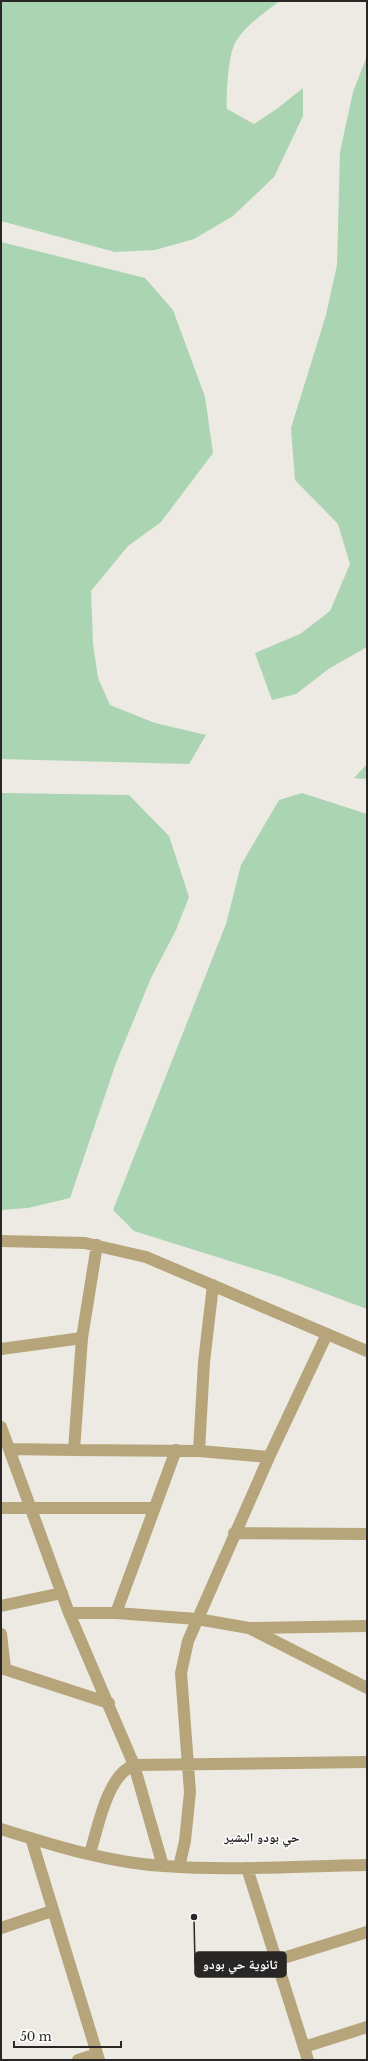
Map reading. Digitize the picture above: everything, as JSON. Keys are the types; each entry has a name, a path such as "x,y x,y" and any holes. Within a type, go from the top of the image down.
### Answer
{"street":[{"path":"1,1242 97,1245 146,1257 213,1284 367,1351"},
{"path":"74,1450 82,1338 97,1245"},
{"path":"199,1451 204,1362 213,1284"},
{"path":"178,1867 188,1814 190,1792 181,1673 184,1654 197,1619 234,1533 327,1334"},
{"path":"1,1349 82,1338"},
{"path":"1,1427 29,1507 62,1593 134,1765 163,1866"},
{"path":"9,1449 176,1450 269,1457"},
{"path":"116,1613 176,1450"},
{"path":"1,1508 154,1508"},
{"path":"234,1533 367,1534"},
{"path":"1,1606 62,1593"},
{"path":"70,1613 116,1613 197,1619 249,1628 367,1626"},
{"path":"249,1628 367,1688"},
{"path":"1,1634 3,1668 109,1703"},
{"path":"90,1853 108,1795 124,1770 134,1765 188,1763 367,1762"},
{"path":"1,1829 120,1861 163,1866 247,1868 367,1865"},
{"path":"31,1838 52,1911 98,2057 78,2060"},
{"path":"247,1868 308,2060"},
{"path":"1,1928 52,1911"},
{"path":"277,1960 367,1932"},
{"path":"304,2047 367,2027"}],"green space":[{"path":"1,1 280,1 250,24 236,41 229,64 227,94 227,109 254,124 278,108 303,88 303,116 274,177 233,216 194,239 155,250 115,252 1,221"},
{"path":"367,56 367,647 330,668 296,694 272,700 255,653 300,634 330,611 350,564 338,524 295,480 291,428 326,315 337,265 340,152 353,92"},
{"path":"1,242 145,278 173,310 205,397 213,453 161,522 128,546 91,591 93,644 98,678 110,705 155,723 206,735 189,764 1,759"},
{"path":"367,764 367,778 354,778"},
{"path":"1,793 129,795 169,836 189,897 176,930 151,978 116,1063 70,1198 28,1208 1,1210"},
{"path":"302,793 367,814 367,1309 281,1277 134,1231 113,1210 226,924 241,865 279,800"}],"place":[{"name":"ثانوية حي بودو","path":"194,1917"}],"district":[{"name":"حي بودو البشير","path":"262,1837"}]}
